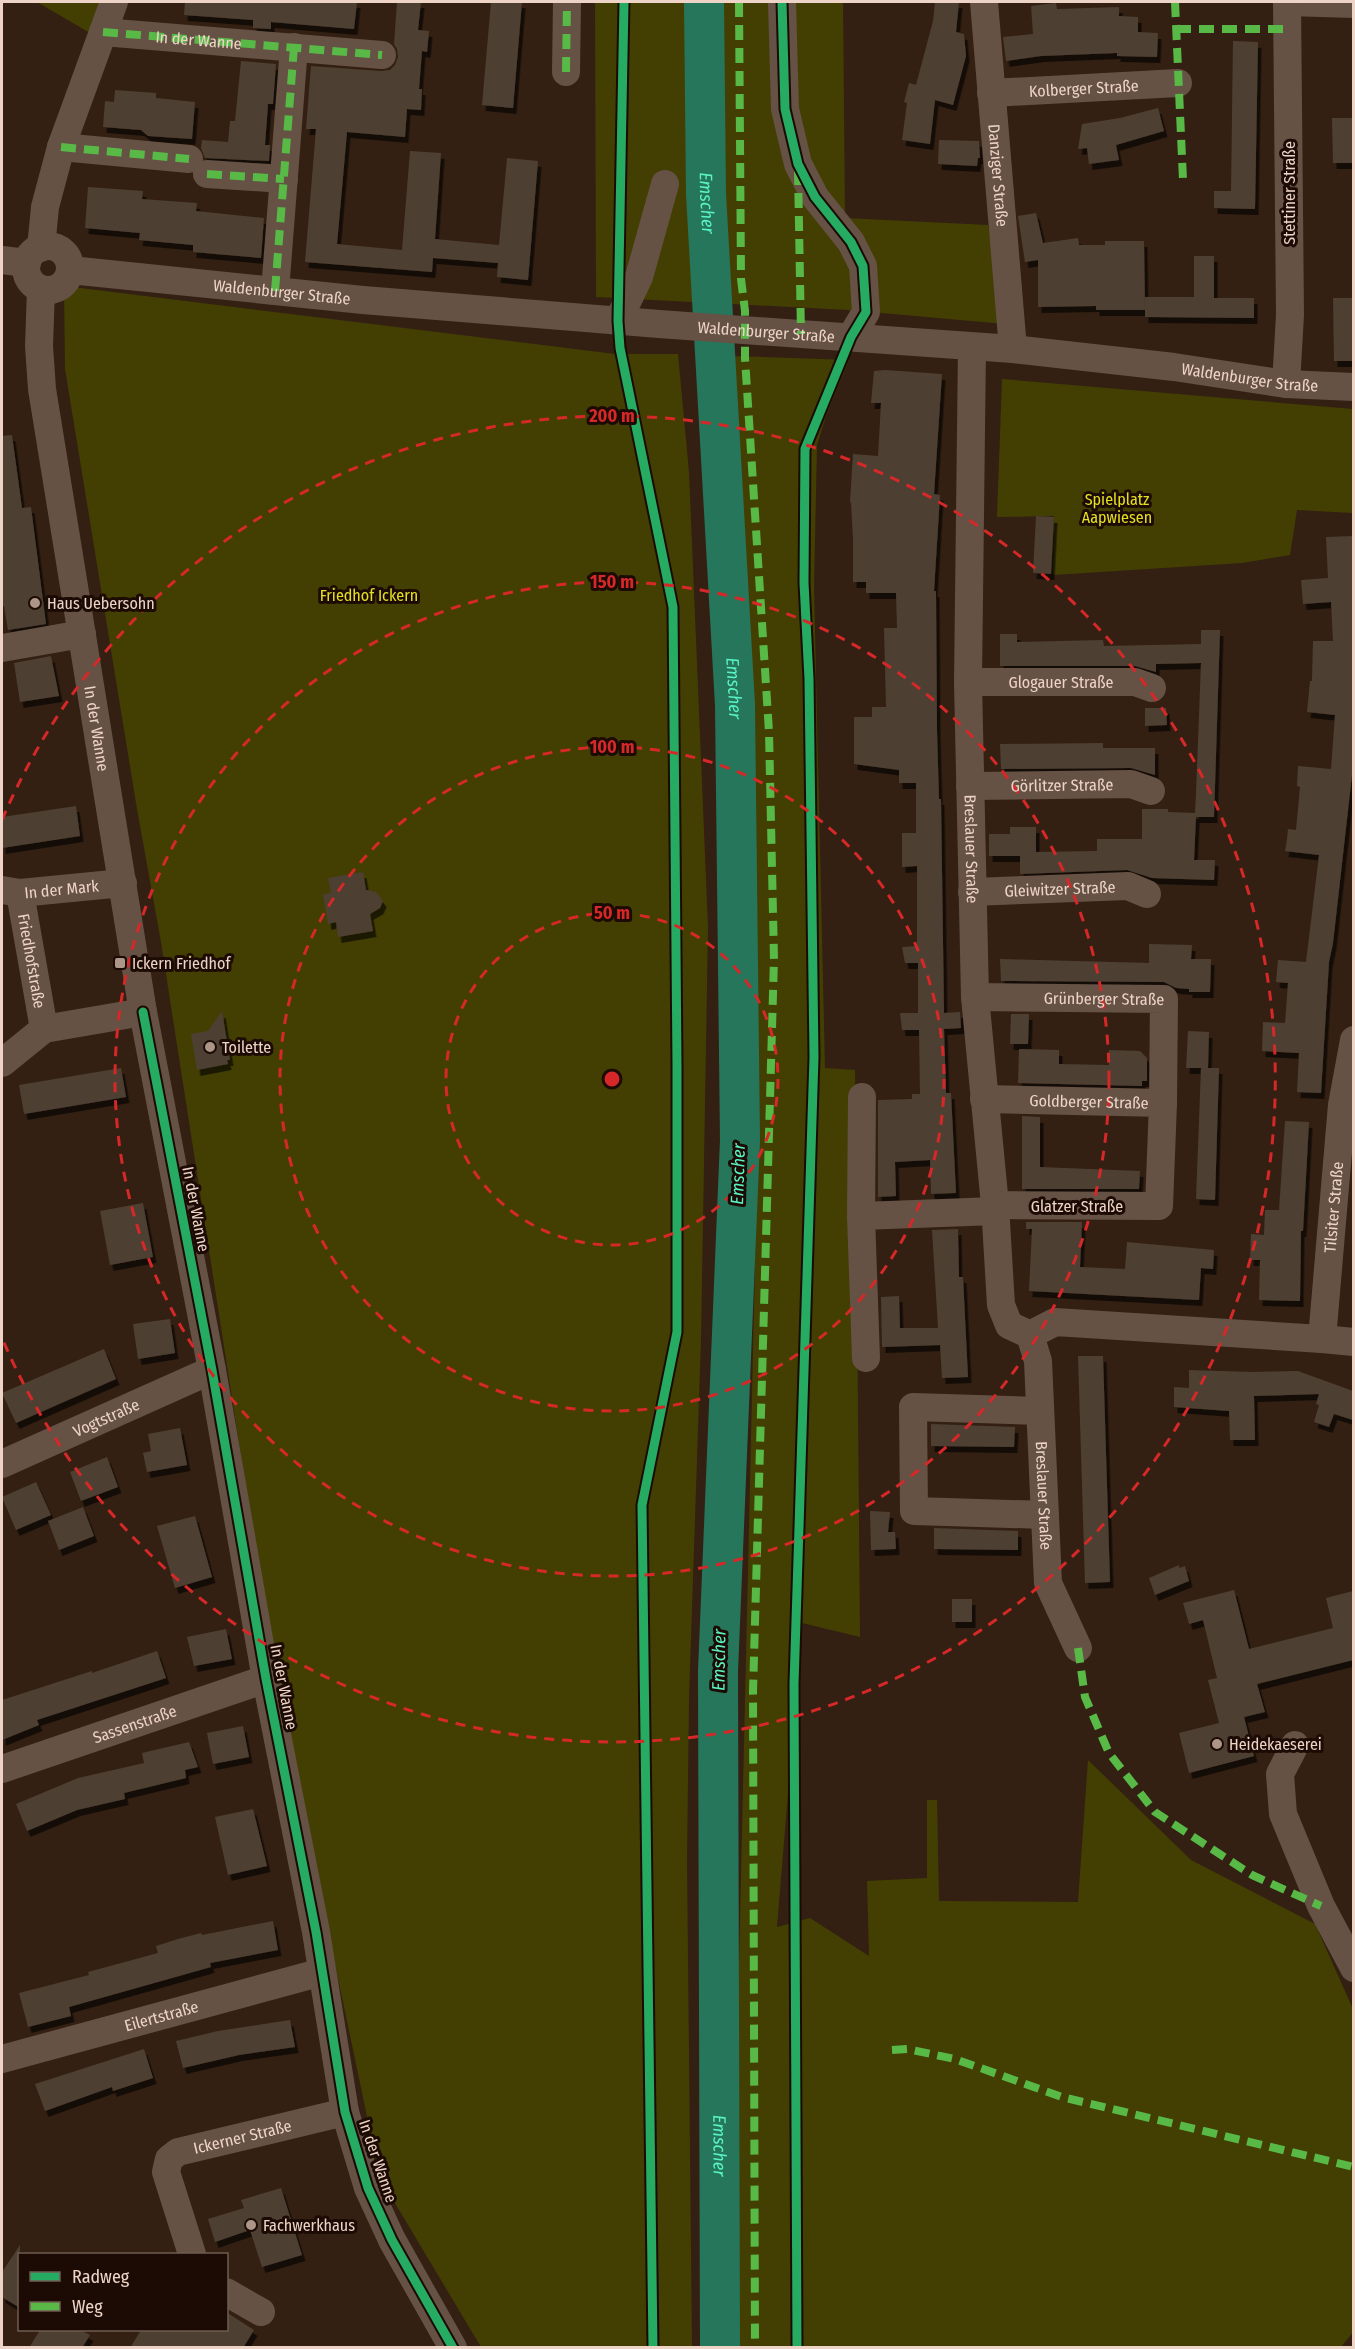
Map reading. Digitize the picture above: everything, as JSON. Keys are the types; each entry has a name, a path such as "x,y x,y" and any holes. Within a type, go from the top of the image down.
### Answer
{"street":[{"path":"23,257 53,247 59,249 67,258 70,270 66,282 55,289 41,289 31,282 23,257 45,207 62,147 114,2"},
{"path":"566,72 567,2"},
{"path":"782,2 785,109 798,164 815,197 851,242 863,266 866,312 851,338"},
{"name":"Danziger Straße","path":"984,2 1013,349"},
{"path":"1287,2 1353,3"},
{"name":"Stettiner Straße","path":"1286,384 1290,315 1287,2"},
{"name":"In der Wanne","path":"103,32 382,55"},
{"path":"275,291 294,47"},
{"name":"Kolberger Straße","path":"991,93 1178,83"},
{"path":"62,147 284,179"},
{"path":"618,321 639,276 665,184"},
{"name":"Waldenburger Straße","path":"70,270 275,291 618,321 1013,349 1286,384 1353,387"},
{"name":"In der Wanne","path":"41,289 39,346 42,388 143,1012 212,1370 322,1972 345,2112 368,2188 392,2240 453,2348"},
{"name":"Breslauer Straße","path":"972,347 968,682 975,997 995,1208 1001,1305 1009,1325 1030,1335 1038,1361 1048,1582 1078,1648"},
{"path":"2,648 82,634"},
{"name":"Glogauer Straße","path":"968,682 1135,682 1152,688"},
{"name":"Görlitzer Straße","path":"970,786 1131,784 1151,791"},
{"name":"In der Mark","path":"11,892 123,883"},
{"name":"Gleiwitzer Straße","path":"972,892 1128,886 1148,894"},
{"name":"Friedhofstraße","path":"11,892 44,1029"},
{"name":"Grünberger Straße","path":"975,997 1164,999 1163,1103"},
{"name":"Friedhofstraße","path":"2,1063 44,1029 143,1012"},
{"name":"Tilsiter Straße","path":"1322,1339 1353,1041"},
{"path":"862,1097 861,1216 866,1358"},
{"name":"Goldberger Straße","path":"984,1099 1163,1103 1159,1206"},
{"name":"Glatzer Straße","path":"861,1216 995,1208 1159,1206"},
{"path":"1030,1335 1054,1322 1353,1342"},
{"name":"Vogtstraße","path":"2,1464 212,1370"},
{"path":"1039,1411 913,1407 914,1511 1046,1515"},
{"name":"Sassenstraße","path":"2,1769 267,1679"},
{"path":"1295,1745 1280,1774 1283,1814 1321,1906 1353,1968"},
{"name":"Eilertstraße","path":"3,2054 322,1972"},
{"name":"Ickerner Straße","path":"192,2253 166,2172 169,2159 178,2152 345,2112"},
{"path":"228,2293 261,2312"}],"green space":[{"path":"37,2 101,2 90,33"},
{"path":"595,2 843,2 845,218 988,225 1005,324 848,310 596,297"},
{"name":"Friedhof Ickern","path":"64,286 615,354 678,354 689,472 708,927 701,1339 689,1698 687,1861 692,2347 481,2347 380,2178 278,1693 161,942 65,369"},
{"path":"731,356 849,360 817,445 814,587 825,1068 855,1070 860,1637 798,1622 795,1708 777,1927 810,1918 869,1956 867,1881 927,1878 927,1800 937,1800 939,1901 1078,1902 1088,1760 1191,1860 1315,1924 1353,2009 1354,2331 1341,2347 739,2347 737,2051 755,1264 757,952"},
{"name":"Spielplatz Aapwiesen","path":"1002,379 1353,409 1353,513 1297,510 1290,555 1242,563 1053,575 1054,516 997,517"}],"building":[{"path":"185,2 357,2 354,29 271,22 271,29 253,28 253,20 184,15"},
{"path":"397,2 421,2 418,30 429,31 427,52 422,51 419,89 422,89 421,110 407,109 405,137 347,132 337,244 402,250 410,151 441,153 435,239 499,245 507,158 538,161 528,280 497,277 498,263 433,258 432,272 305,262 316,129 306,129 311,66 390,70 398,57 394,44"},
{"path":"491,2 522,2 513,108 482,105"},
{"path":"935,2 959,2 956,32 964,34 966,56 953,105 935,100 930,144 902,140 907,103 904,102 909,83 916,85 933,21"},
{"path":"1056,3 1057,9 1119,7 1119,16 1138,17 1138,32 1158,33 1157,57 1117,56 1117,53 1041,56 1006,61 1003,37 1033,34 1031,6"},
{"path":"1233,41 1258,42 1255,209 1214,208 1214,191 1231,191"},
{"path":"241,61 276,64 273,104 268,104 265,145 270,145 269,161 205,158 201,148 202,140 228,142 230,121 235,121"},
{"path":"115,90 156,93 156,98 195,102 192,139 148,136 141,130 103,127 105,101 114,102"},
{"path":"1158,108 1164,131 1116,145 1119,160 1089,164 1087,148 1078,149 1082,124 1120,118"},
{"path":"1332,118 1353,118 1353,163 1333,163"},
{"path":"939,140 979,141 980,158 978,158 977,166 938,164"},
{"path":"88,187 143,191 142,199 197,203 196,211 264,218 261,258 193,252 193,245 139,240 140,233 85,228"},
{"path":"1036,213 1043,243 1078,238 1079,245 1105,245 1105,241 1144,241 1145,310 1096,310 1096,306 1038,307 1038,260 1025,262 1018,216"},
{"path":"1194,256 1214,256 1214,298 1254,298 1254,318 1145,317 1145,297 1194,297"},
{"path":"1333,298 1353,298 1353,361 1334,361"},
{"path":"874,371 942,374 934,494 940,495 934,591 936,591 939,799 941,799 944,1013 960,1012 961,1028 944,1029 946,1093 951,1093 956,1193 931,1194 930,1160 895,1162 896,1196 878,1197 878,1100 912,1099 912,1094 920,1094 919,1030 902,1030 900,1013 918,1013 918,963 905,963 902,947 917,946 917,866 902,867 902,833 916,833 916,783 899,783 899,770 854,764 854,717 872,717 872,707 886,707 884,628 897,628 896,593 866,593 866,582 853,582 850,502 853,454 878,456 881,403 871,403"},
{"path":"12,435 22,508 31,507 46,624 8,630 4,606 2,606 2,436"},
{"path":"1036,516 1054,517 1051,574 1033,573"},
{"path":"1353,536 1353,766 1329,962 1321,1093 1297,1092 1299,1053 1262,1051 1263,1022 1285,1023 1288,983 1276,982 1278,960 1306,962 1319,855 1285,851 1288,829 1296,830 1300,787 1297,786 1298,766 1331,769 1335,715 1307,712 1310,681 1312,681 1313,641 1333,641 1331,602 1303,604 1301,580 1328,578 1326,537"},
{"path":"1201,630 1220,630 1214,817 1196,817 1194,860 1215,860 1214,880 1152,878 1127,870 1020,874 1020,856 989,856 989,834 1010,834 1010,827 1036,827 1036,852 1097,851 1097,839 1142,839 1142,809 1168,809 1168,812 1195,813 1196,793 1201,663 1156,664 1156,672 1135,666 1000,666 1000,634 1017,634 1017,642 1103,640 1104,646 1201,644"},
{"path":"51,656 59,696 20,702 14,663"},
{"path":"1145,708 1166,708 1167,725 1145,726"},
{"path":"1103,743 1103,748 1155,748 1155,775 1131,768 1001,769 1000,744"},
{"path":"76,806 80,836 2,848 2,817"},
{"path":"363,872 366,890 376,892 383,901 380,908 370,914 373,931 338,937 336,922 328,924 323,894 331,893 328,878"},
{"path":"1149,944 1192,945 1191,959 1211,959 1210,992 1189,992 1189,989 1176,988 1164,982 1001,981 1000,959 1149,963"},
{"name":"Toilette","path":"222,1011 230,1060 227,1060 228,1064 197,1070 191,1034 208,1031"},
{"path":"1011,1014 1029,1014 1028,1044 1010,1044"},
{"path":"1188,1031 1209,1032 1208,1068 1219,1068 1215,1200 1196,1199 1201,1068 1186,1068"},
{"path":"1019,1049 1059,1050 1059,1064 1109,1065 1109,1050 1140,1051 1147,1058 1147,1081 1142,1081 1142,1086 1018,1083"},
{"path":"121,1068 126,1097 24,1114 19,1085"},
{"path":"1022,1116 1040,1117 1040,1167 1140,1171 1139,1189 1022,1189"},
{"path":"1285,1121 1309,1122 1303,1231 1301,1231 1300,1301 1259,1300 1260,1260 1250,1260 1251,1234 1264,1235 1265,1210 1279,1210"},
{"path":"143,1203 153,1257 110,1265 100,1211"},
{"path":"1026,1222 1082,1222 1080,1267 1125,1269 1127,1242 1214,1250 1213,1269 1201,1268 1199,1300 1029,1291 1032,1229 1026,1229"},
{"path":"958,1229 959,1277 963,1277 968,1377 942,1378 940,1345 882,1347 881,1297 899,1296 900,1328 938,1328 932,1230"},
{"path":"170,1319 175,1353 138,1359 133,1324"},
{"path":"104,1349 116,1379 16,1423 2,1393"},
{"path":"1078,1356 1103,1356 1110,1582 1085,1583"},
{"path":"1189,1370 1298,1371 1353,1391 1353,1420 1334,1414 1329,1427 1314,1422 1319,1405 1316,1404 1319,1394 1254,1396 1255,1440 1230,1440 1229,1411 1174,1407 1174,1387 1189,1388"},
{"path":"931,1424 1015,1427 1014,1447 931,1446"},
{"path":"180,1428 187,1465 147,1472 143,1453 151,1451 148,1434"},
{"path":"107,1457 118,1487 81,1501 70,1472"},
{"path":"36,1482 51,1515 16,1530 2,1497"},
{"path":"83,1507 94,1536 59,1550 48,1521"},
{"path":"870,1511 890,1512 888,1532 895,1532 896,1549 871,1550"},
{"path":"195,1516 212,1577 175,1588 157,1526"},
{"path":"934,1528 1018,1531 1018,1550 934,1549"},
{"path":"1179,1565 1179,1568 1185,1566 1189,1581 1155,1595 1149,1578"},
{"path":"1234,1590 1249,1649 1333,1628 1326,1598 1353,1591 1353,1660 1257,1684 1265,1712 1244,1717 1254,1756 1189,1773 1179,1733 1219,1723 1208,1680 1217,1678 1203,1620 1189,1624 1183,1603"},
{"path":"952,1599 972,1599 972,1622 952,1622"},
{"path":"226,1629 232,1659 194,1666 187,1637"},
{"path":"157,1651 166,1678 37,1720 39,1725 2,1740 2,1700"},
{"path":"243,1726 249,1757 213,1764 207,1733"},
{"path":"189,1742 198,1767 185,1770 186,1778 124,1793 125,1799 77,1810 27,1831 16,1804 78,1778 144,1763 142,1753"},
{"path":"253,1809 267,1866 228,1875 215,1817"},
{"path":"273,1921 278,1950 210,1963 211,1967 69,2007 71,2016 28,2027 19,1993 89,1975 88,1972 158,1953 156,1946 178,1939"},
{"path":"290,2020 295,2047 239,2055 183,2068 176,2041 218,2031"},
{"path":"144,2049 153,2078 113,2091 112,2087 45,2111 35,2084"},
{"name":"Fachwerkhaus","path":"281,2188 302,2255 262,2267 250,2230 215,2242 208,2219 244,2208 241,2200"},
{"path":"20,2245 18,2307 2,2297 2,2272"},
{"path":"228,2313 254,2330 243,2348 130,2348 140,2331 228,2331"},
{"path":"39,2331 82,2331 90,2335 82,2348 29,2348"}],"waterway":[{"name":"Emscher","path":"704,2 706,194 735,705 740,1140 718,1671 720,2348"}],"marked path":[{"path":"566,72 567,2"},
{"path":"739,2 741,279 745,311 745,358 769,732 774,959 753,1692 755,2348"},
{"path":"1175,2 1183,180"},
{"path":"1176,29 1287,29"},
{"path":"103,32 382,55"},
{"path":"275,291 294,47"},
{"path":"61,147 189,159"},
{"path":"798,170 801,334"},
{"path":"207,174 284,179"},
{"path":"1078,1648 1085,1697 1109,1753 1155,1812 1252,1875 1321,1906"},
{"path":"892,2050 907,2049 955,2059 1062,2097 1354,2167"}],"cycle path":[{"path":"624,2 618,321 620,348 673,607 677,1332 642,1505 653,2348"},
{"path":"782,2 785,109 798,164 815,197 851,242 863,266 866,312 851,337 805,449 804,583 809,679 814,1057 794,1684 797,2348"},
{"path":"143,1012 212,1370 266,1679 316,1932 345,2112 368,2188 392,2240 453,2348"}],"place":[{"name":"Haus Uebersohn","path":"35,603"},
{"name":"Ickern Friedhof","path":"120,963"},
{"name":"Toilette","path":"210,1047"},
{"name":"Heidekaeserei","path":"1217,1744"},
{"name":"Fachwerkhaus","path":"251,2225"}]}
